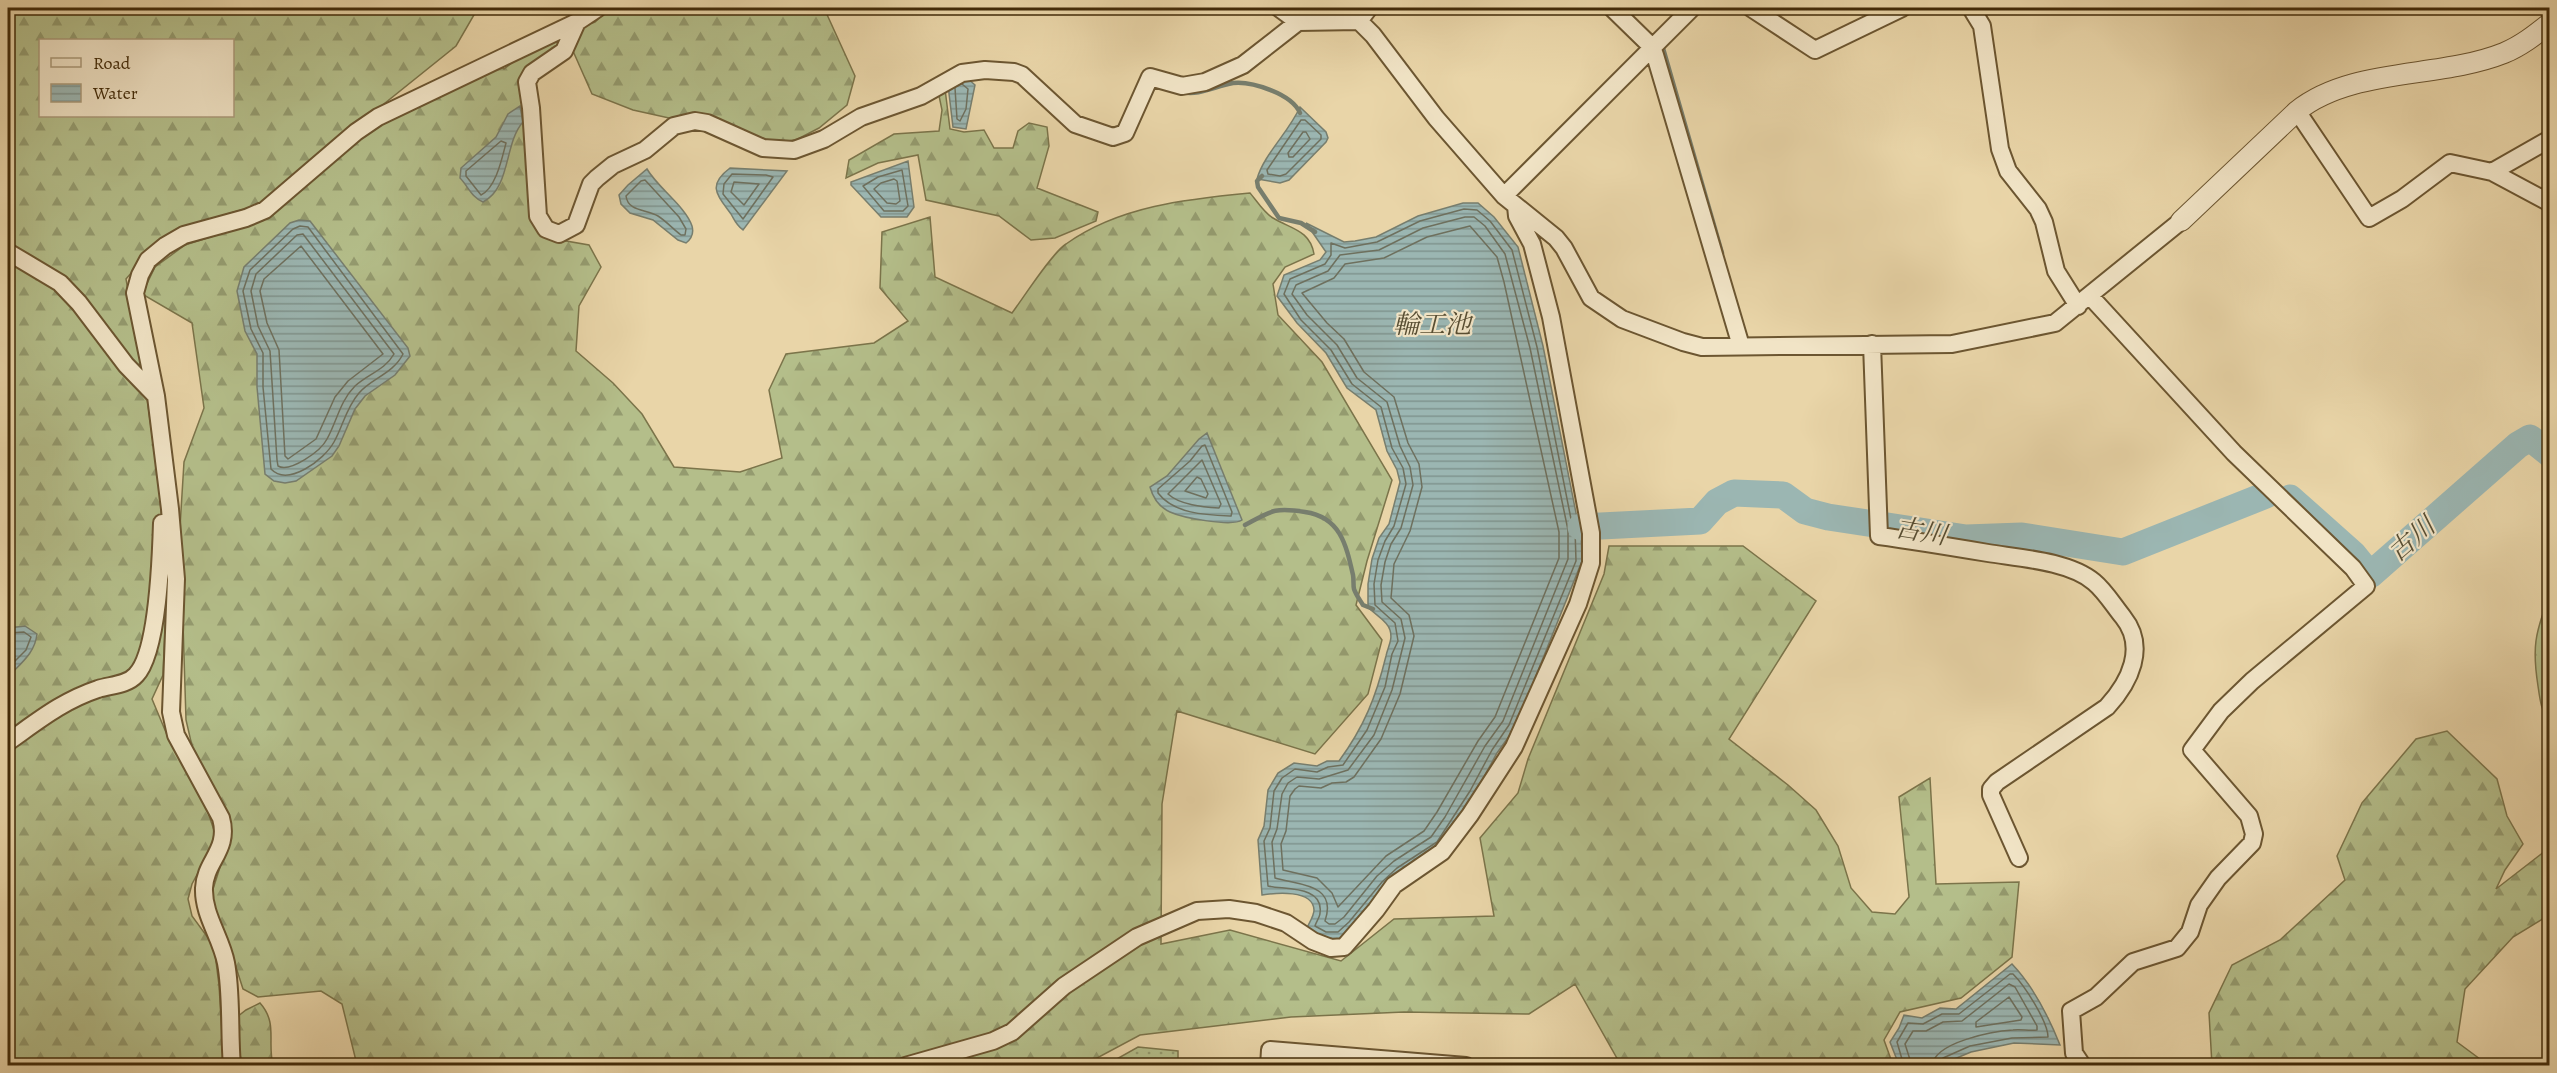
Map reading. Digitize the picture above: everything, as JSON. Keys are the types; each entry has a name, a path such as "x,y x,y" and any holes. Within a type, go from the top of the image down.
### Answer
{"street":[{"path":"232,1065 226,965 220,940 205,907 204,885 222,842 224,831 220,818 176,735 171,712 176,579 156,396 135,292 140,275 148,260 165,246 184,235 246,218 265,210 356,132 378,117 578,22 598,8"},
{"path":"1279,8 1298,22"},
{"path":"1612,8 1652,47 1741,346"},
{"path":"1510,201 1652,47 1692,8"},
{"path":"1751,8 1815,51 1902,8"},
{"path":"1971,8 1982,26 2000,149 2008,171 2038,208 2044,222 2056,271 2234,453 2354,568 2366,586 2247,686 2221,711 2192,750 2249,816 2254,834 2252,843 2218,878 2199,905 2190,932 2177,948 2133,962 2096,997 2071,1011 2074,1053 2082,1065"},
{"path":"578,22 564,51 532,73 527,82 531,108 538,216 546,229 559,234 576,225 591,184 597,177 613,165 645,150 674,126 685,122 707,123 764,148 794,150 824,139 861,117 921,96 954,76 985,70 1014,72 1022,75 1075,124 1113,137 1125,133 1150,77 1182,86 1205,82 1243,65 1298,22 1364,14 1373,35 1436,118 1510,201 1556,238 1564,248 1591,298 1622,319 1702,347 1952,344 2055,323 2181,221 2297,111 2327,92 2363,82 2461,66 2503,54 2523,43 2550,23"},
{"path":"2297,111 2369,218 2402,199 2450,163 2492,172 2550,203"},
{"path":"2492,172 2550,139"},
{"path":"905,1065 993,1041 1012,1032 1064,986 1137,938 1197,911 1228,909 1256,913 1286,924 1313,941 1331,948 1344,947 1394,885 1442,852 1470,815 1514,747 1578,604 1591,563 1590,527 1551,317 1532,244 1510,201"},
{"path":"8,252 60,283 80,303 126,365 156,396"},
{"path":"1872,344 1880,536 2044,562 2075,572 2094,581 2131,628 2135,650 2130,674 2120,693 2107,707 1997,782 1991,789 1990,795 2019,858"},
{"path":"8,742 73,697 124,683 135,676 144,665 150,648 161,560 162,523 170,509"},
{"path":"1269,1065 1270,1050 1466,1065"}],"green space":[{"path":"8,8 478,8 456,46 258,205 187,226 160,240 126,279 147,398 159,486 167,581 163,675 152,699 170,742 205,804 215,833 212,847 192,884 188,899 192,916 214,946 224,1065 8,1065"},
{"path":"610,8 824,8 855,76 847,105 819,128 796,140 778,142 760,138 699,114 669,118 633,110 592,94 573,51 584,26 595,22"},
{"path":"566,34 563,45 522,78 549,238 589,245 601,267 579,306 576,351 613,383 642,414 674,467 740,472 782,458 769,390 786,354 874,343 908,321 880,288 882,232 930,217 935,277 1012,313 1046,266 1066,244 1108,221 1154,206 1250,193 1270,216 1299,231 1312,246 1314,254 1285,267 1273,284 1278,315 1322,362 1392,480 1356,605 1382,640 1368,694 1315,754 1177,711 1162,804 1161,944 1230,930 1341,961 1394,919 1494,916 1480,838 1518,793 1528,759 1604,574 1609,546 1743,546 1816,601 1729,739 1816,810 1838,846 1851,888 1872,912 1895,914 1909,897 1899,797 1930,778 1936,884 2019,882 2012,957 1961,998 1900,1012 1884,1040 1893,1065 1710,1066 1618,1060 1575,984 1529,1014 1404,1012 1291,1017 1140,1035 1084,1065 357,1065 342,1004 321,991 258,997 243,989 227,939 212,909 213,889 230,836 195,759 186,720 180,527 184,462 204,408 192,323 142,294 155,267 185,245 264,220 371,129 500,65 504,69 522,55"},
{"path":"945,89 950,129 964,132 984,130 994,148 1013,148 1018,131 1029,123 1047,127 1049,146 1037,188 1098,212 1096,221 1055,238 1031,240 999,216 926,200 918,155 878,163 846,178 849,160 894,134 939,131 942,110 938,91"},
{"path":"2549,597 2549,722 2540,700 2535,651 2538,631"},
{"path":"2447,731 2497,779 2507,816 2523,844 2505,870 2496,889 2545,851 2549,854 2549,915 2513,937 2465,989 2457,1042 2488,1065 2212,1065 2209,1013 2232,965 2280,940 2345,880 2337,856 2362,803 2416,739"},
{"path":"260,1003 269,1018 273,1065 241,1065 237,1045 237,1017"},
{"path":"1138,1047 1178,1051 1178,1065 1106,1065"}],"water":[{"path":"967,78 975,85 966,129 953,127 948,85"},
{"path":"520,106 523,122 513,141 503,176 492,195 483,202 460,178 461,168 496,137 508,114"},
{"path":"1300,107 1326,132 1328,138 1326,142 1289,180 1280,183 1257,179 1265,161"},
{"path":"908,161 914,207 907,217 881,217 851,185 851,182"},
{"path":"730,168 787,171 743,230 736,223 717,191 718,180"},
{"path":"647,169 689,219 693,231 686,243 678,240 653,220 630,213 621,204 619,195"},
{"name":"輪工池","path":"1463,203 1478,203 1494,217 1518,247 1543,346 1577,518 1581,527 1582,561 1515,728 1497,753 1441,846 1339,939 1325,938 1307,928 1314,910 1312,903 1307,899 1301,895 1292,894 1262,895 1258,840 1264,826 1268,790 1278,773 1294,763 1317,766 1327,761 1339,761 1362,724 1373,698 1391,634 1387,624 1368,607 1368,584 1372,559 1379,538 1389,524 1400,482 1397,470 1387,451 1376,410 1347,388 1326,353 1297,323 1277,296 1284,275 1320,260 1326,252 1306,223 1344,242 1355,241 1376,237 1418,216"},
{"path":"299,220 310,221 408,348 410,356 395,375 365,396 355,409 339,446 332,456 296,481 285,483 274,481 265,474 257,387 257,354 245,331 237,291 244,267 290,223"},
{"path":"1207,433 1242,520 1237,522 1218,522 1176,514 1160,505 1151,491 1150,487 1167,476"},
{"path":"25,626 37,634 36,641 27,657 8,677 8,628"},
{"path":"2012,964 2040,1002 2060,1045 2014,1043 1971,1052 1940,1065 1899,1065 1890,1042 1904,1015 1922,1018 1940,1008 1956,1009"}],"waterway":[{"path":"1663,48 1722,253"},
{"path":"1182,92 1201,92 1233,83 1250,84 1271,90 1289,100 1300,113"},
{"path":"1262,176 1257,181 1258,187 1279,218 1301,223 1315,232"},
{"name":"古川","path":"2290,498 2353,554 2370,575 2518,445 2530,438 2550,454"},
{"name":"古川","path":"1581,527 1700,521 1717,502 1734,493 1783,495 1805,511 1828,517 1966,538 2022,536 2123,552 2266,495"},
{"path":"1245,525 1267,513 1279,510 1305,512 1326,520 1334,526 1344,543 1356,593 1363,605 1373,609"}]}
